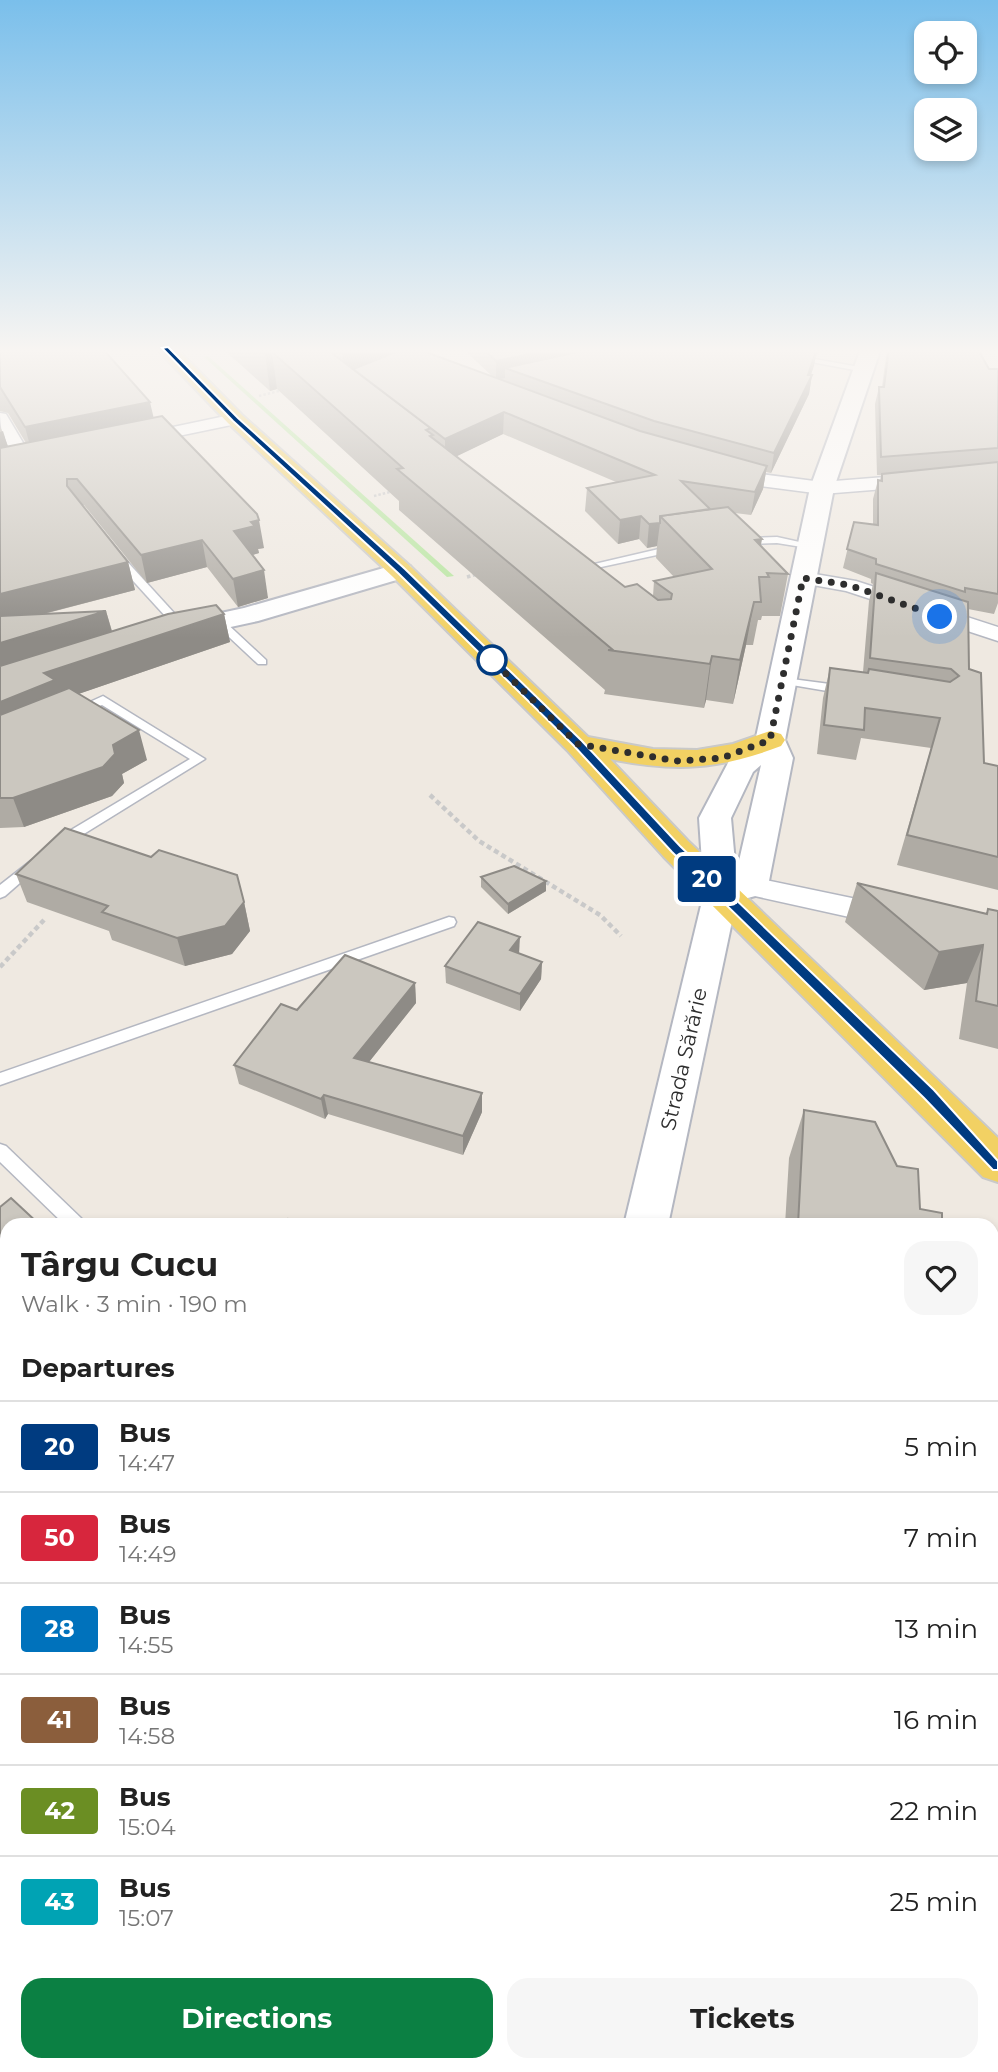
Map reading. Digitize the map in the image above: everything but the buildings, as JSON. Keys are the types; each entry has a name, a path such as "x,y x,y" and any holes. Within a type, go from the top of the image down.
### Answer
{"main road":[{"path":"263,445 401,571 578,744 736,890 998,1166"},
{"path":"578,744 677,761 722,758 770,740"}],"street":[{"path":"15,445 26,463"},
{"name":"Strada Sărărie","path":"736,890 715,818 740,768 770,740 808,545 822,488 837,445"},
{"path":"702,466 761,480 822,488 998,474"},
{"path":"153,638 401,571"},
{"path":"803,578 849,585 998,634"},
{"name":"Strada Sărărie","path":"648,1218 736,890 778,758 770,740"},
{"path":"736,890 918,922"}],"lane":[{"path":"727,542 777,540 808,545"},
{"path":"572,570 689,545"},
{"path":"113,551 183,629"},
{"path":"562,562 583,579"},
{"path":"218,621 262,662"},
{"path":"783,681 862,693"},
{"path":"0,893 43,855 199,759 103,699 64,715"},
{"path":"0,1079 449,922"},
{"path":"0,1151 70,1218"}],"path":[{"path":"374,496 400,489"},
{"path":"467,577 491,570"},
{"path":"430,795 479,841 600,915 621,936"},
{"path":"0,967 44,919"}],"green space":[{"path":"301,445 307,445 454,576 447,577"}],"bus line":[{"name":"20","path":"263,445 401,571 578,744 676,849 929,1094 998,1165"}],"route":[{"path":"492,660 490,658 578,744 677,761 722,758 770,740 803,578 849,585 940,617"}]}
